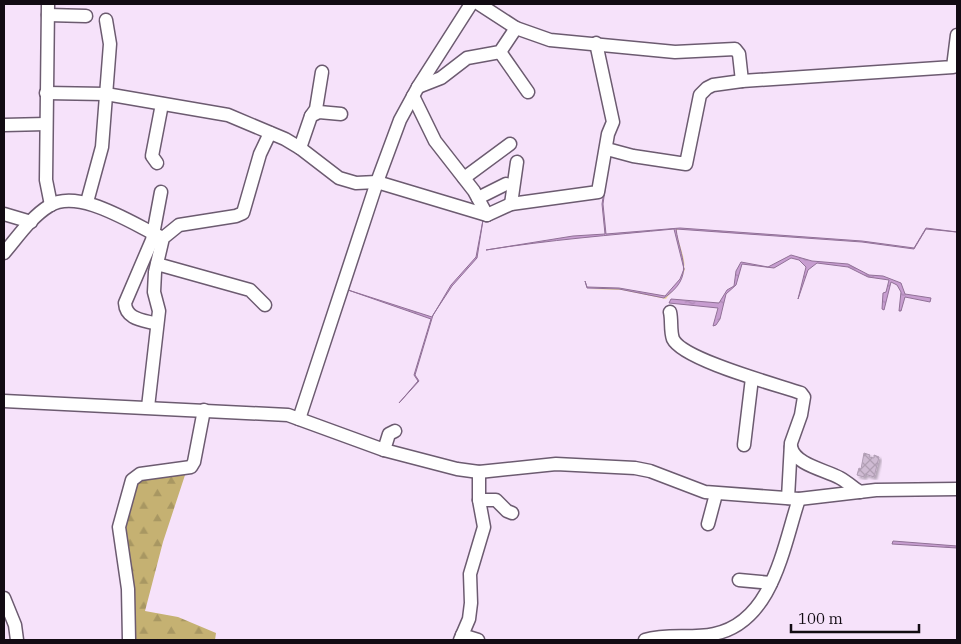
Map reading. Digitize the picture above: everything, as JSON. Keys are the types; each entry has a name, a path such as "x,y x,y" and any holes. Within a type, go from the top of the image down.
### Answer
{"street":[{"path":"299,419 376,182 400,120 415,92 471,4"},
{"path":"479,4 516,28 532,36 550,40 687,52 734,49 739,54 742,82"},
{"path":"50,205 46,180 48,9 86,16"},
{"path":"87,202 102,147 110,44 106,20"},
{"path":"415,92 441,78 467,58 500,52 516,28"},
{"path":"607,149 633,156 686,164 702,91 713,85 953,67 957,35"},
{"path":"46,93 106,94 228,115 300,148 339,178 356,183 376,182 487,215 511,204 598,192 607,149 608,134 613,120 602,80 596,43"},
{"path":"500,52 528,92"},
{"path":"300,148 311,116 316,109 322,72"},
{"path":"415,92 435,142 464,178 487,215"},
{"path":"157,163 152,156 162,104"},
{"path":"311,116 319,112 341,114"},
{"path":"4,125 46,124"},
{"path":"157,324 130,316 125,308 125,303 158,235 180,225 236,216 242,213 260,154 270,133"},
{"path":"464,178 510,144"},
{"path":"511,204 518,162"},
{"path":"478,198 506,184"},
{"path":"148,407 159,311 154,292 161,192"},
{"path":"4,254 31,222 50,205 59,202 87,202 158,235"},
{"path":"4,214 31,222"},
{"path":"157,264 250,290 266,304"},
{"path":"645,640 659,637 693,637 728,631 740,624 756,610 771,583 794,499 791,447 801,415 804,396 801,393 752,378 711,362 677,343 672,336 670,312"},
{"path":"744,444 752,378"},
{"path":"4,401 278,414 299,419 384,450 457,469 480,472 556,464 635,468 650,471 705,492 716,494 794,499 893,489 957,489"},
{"path":"129,640 128,589 119,527 132,480 140,474 191,467 194,462 204,410"},
{"path":"384,450 389,434 396,431"},
{"path":"791,447 794,453 803,460 841,478 860,492"},
{"path":"478,640 461,638 471,603 470,574 483,536 484,527 479,500 480,472"},
{"path":"708,524 716,494"},
{"path":"479,500 496,500 507,511 512,513"},
{"path":"739,580 771,583"},
{"path":"4,598 15,625 17,640"},
{"path":"734,640 740,624"}],"green space":[{"path":"680,228 676,231 684,267 675,229"},
{"path":"681,278 666,299 622,290 587,289 619,289 666,297"},
{"path":"187,469 163,542 145,611 178,617 216,633 215,640 129,640 120,522 132,480"}],"water":[{"path":"610,153 603,204 606,234 680,228 862,241 914,248 926,228 957,232 926,229 914,249 862,242 676,229 683,267 674,229 486,250 573,236 605,234 602,204"},
{"path":"483,220 477,258 452,286 435,312 451,285 476,257"},
{"path":"791,255 812,261 848,264 869,275 883,276 901,283 905,294 931,298 930,302 905,297 901,311 899,311 901,292 897,285 891,282 884,310 882,309 883,293 886,292 889,280 868,277 848,267 817,263 808,270 798,299 806,267 799,260 791,258 774,268 742,264 736,285 726,294 720,319 716,325 713,326 718,308 669,303 671,299 719,303 727,290 734,286 736,271 741,262 768,267"},
{"path":"683,271 680,282 664,298 619,289 587,288 585,281 587,287 619,288 665,296 680,279"},
{"path":"348,290 433,316 415,375 419,381 399,403 418,381 414,375 431,319"},
{"path":"893,541 957,546 957,548 892,544"}],"building":[{"path":"864,453 870,455 869,457 874,458 874,455 879,457 874,477 865,474 864,477 857,475 859,468 861,469"}]}
